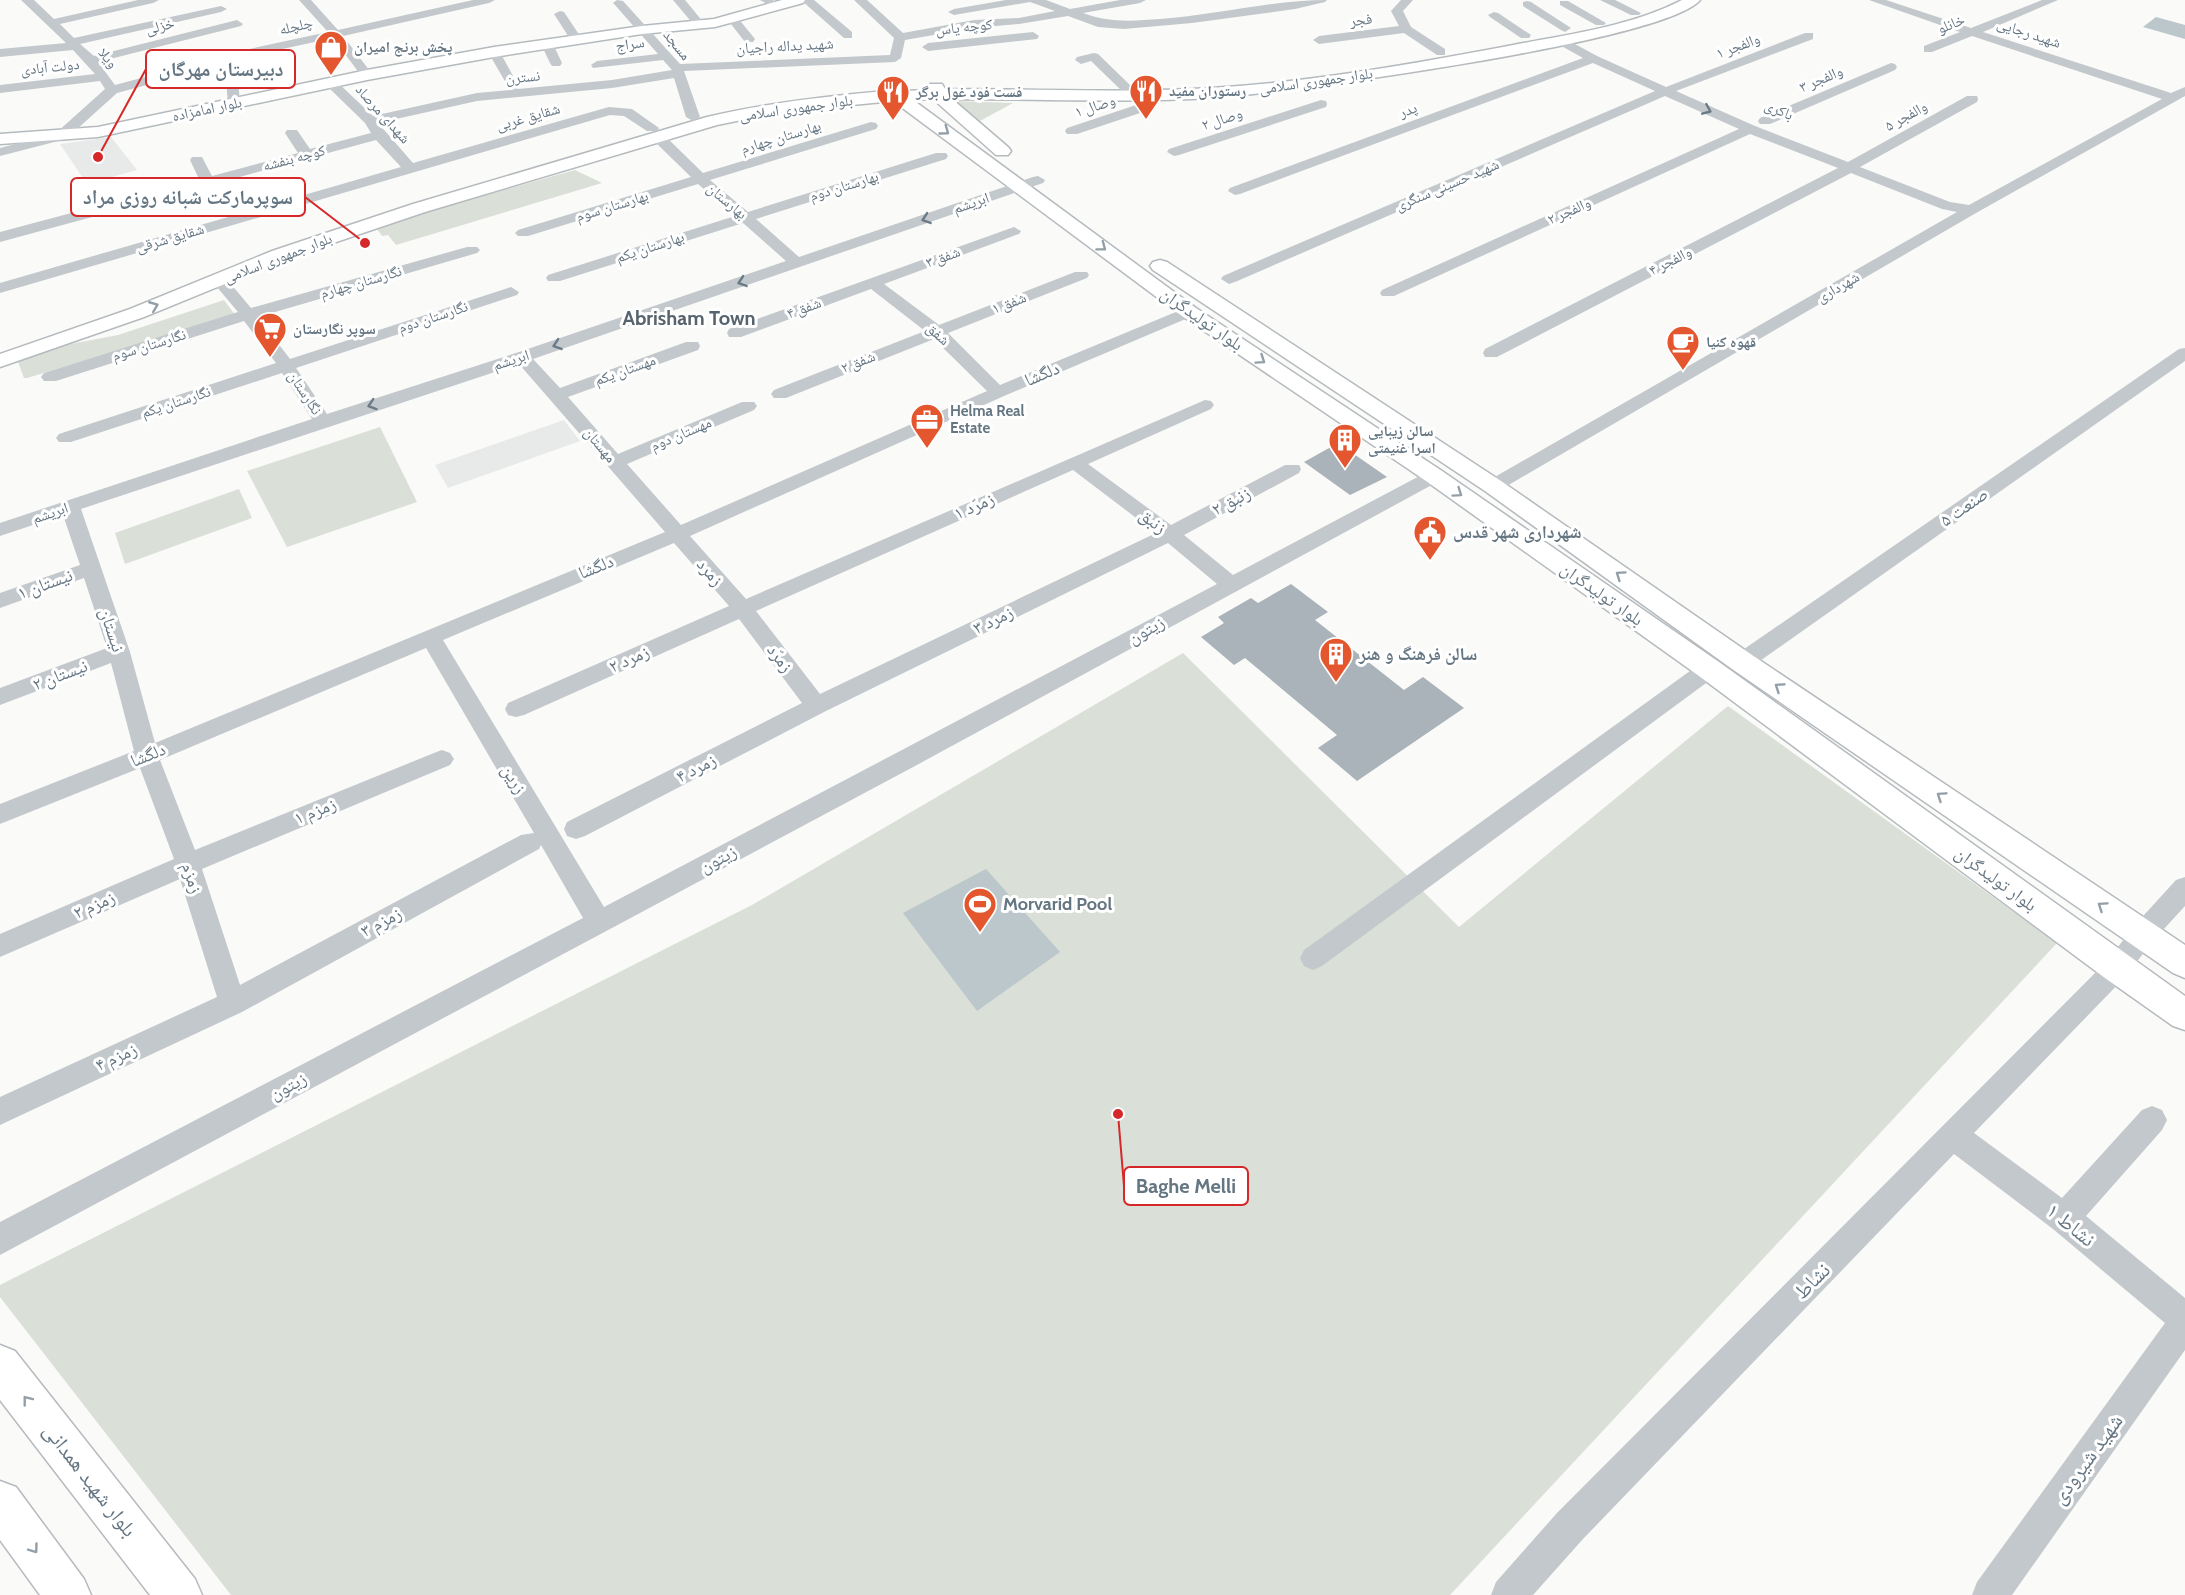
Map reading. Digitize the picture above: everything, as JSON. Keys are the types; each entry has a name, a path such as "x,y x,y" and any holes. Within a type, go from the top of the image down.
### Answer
{"main road":[{"name":"بلوار جمهوری اسلامی","path":"0,348 105,312 253,251 655,132 693,117 743,105 800,95 1125,87 1298,76 1441,52 1525,34 1572,44 1600,23 1668,0"},
{"name":"بلوار جمهوری اسلامی","path":"937,90 1143,95 1210,93 1299,86 1572,44 1675,10 1693,0"},
{"name":"بلوار امامزاده","path":"698,23 770,1"},
{"name":"بلوار امامزاده","path":"0,139 98,132 366,75 576,39 698,23 715,23 805,1"},
{"path":"1525,34 1572,44"},
{"name":"بلوار تولیدگران","path":"937,90 993,143 1030,183 1076,207"},
{"name":"بلوار جمهوری اسلامی","path":"655,132 782,106 895,92"},
{"name":"بلوار تولیدگران","path":"895,92 1030,183 1189,312 1434,476 1709,669 2117,968 2185,1015"},
{"path":"993,143 990,131 998,116 1029,101 1078,95"},
{"name":"بلوار جمهوری اسلامی","path":"0,361 43,347 416,204"},
{"name":"بلوار تولیدگران","path":"1143,254 1493,486 1742,662 2185,963"},
{"name":"بلوار شهید همدانی","path":"0,1365 179,1595"},
{"path":"0,1503 68,1595"}],"street":[{"path":"29,1 44,0"},
{"path":"51,23 153,0"},
{"path":"305,0 336,34 366,75"},
{"path":"426,0 431,12"},
{"name":"چلچله","path":"112,90 262,50 489,0"},
{"path":"679,0 698,23"},
{"path":"860,0 892,22 906,51"},
{"path":"944,13 1026,0"},
{"path":"1035,0 1098,23 1124,25 1192,20 1295,6 1321,0"},
{"path":"900,37 974,24 1019,21 1067,13 1104,2 1140,0"},
{"path":"1407,0 1397,11 1406,29 1441,52"},
{"path":"1606,0 1635,13"},
{"name":"شهید رجایی","path":"1875,0 2178,94"},
{"name":"خانلو","path":"1928,49 2052,0"},
{"name":"ویلا","path":"29,1 91,60 112,90 62,136"},
{"path":"805,1 826,1"},
{"path":"805,1 830,17 848,34"},
{"name":"مسجد","path":"619,3 668,56 678,71 693,117"},
{"path":"1564,3 1600,23"},
{"path":"0,53 73,44 216,4 262,50"},
{"path":"1527,4 1572,44 1671,89 1750,129 1853,165 1947,206 1971,210"},
{"path":"560,14 576,39"},
{"path":"1494,15 1525,34"},
{"path":"813,20 830,17"},
{"path":"733,19 749,39"},
{"name":"فجر","path":"1319,40 1406,29"},
{"name":"خزلی","path":"91,60 245,32"},
{"name":"کوچه یاس","path":"906,51 1033,36"},
{"name":"والفجر ۱","path":"1671,89 1809,36"},
{"path":"547,44 556,63"},
{"name":"پدر","path":"1235,191 1572,44"},
{"name":"شهید یداله راجیان","path":"678,71 906,51"},
{"path":"494,52 513,87"},
{"name":"سراج","path":"597,65 668,56"},
{"path":"1081,60 1094,57 1125,87"},
{"name":"والفجر ۳","path":"1765,121 1891,67"},
{"name":"نسترن","path":"370,121 477,97 612,84 678,71"},
{"name":"دولت آبادی","path":"0,89 103,77"},
{"path":"232,80 234,103"},
{"name":"شهدای مرصاد","path":"332,84 370,121 379,135 410,168"},
{"name":"وصال ۲","path":"1174,152 1321,104 1299,86"},
{"name":"باکری","path":"1671,89 1765,121 1853,165"},
{"name":"شهید حسینی سنگری","path":"1228,279 1671,89"},
{"name":"شهرداری","path":"1493,486 1971,210 2178,94"},
{"name":"وصال ۱","path":"1072,130 1150,105 1143,95"},
{"name":"والفجر ۵","path":"1853,165 1971,99"},
{"name":"شقایق غربی","path":"410,168 609,111 627,112 655,132"},
{"name":"بهارستان چهارم","path":"701,179 871,126"},
{"name":"والفجر ۲","path":"1388,293 1750,129"},
{"name":"بهارستان","path":"655,132 701,179 797,263"},
{"path":"292,133 306,154"},
{"name":"کوچه بنفشه","path":"0,237 379,135"},
{"path":"0,152 62,136"},
{"name":"بهارستان دوم","path":"746,217 941,156"},
{"path":"197,160 207,181"},
{"name":"والفجر ۴","path":"1491,353 1853,165"},
{"name":"شقایق شرقی","path":"0,288 410,168"},
{"name":"بهارستان سوم","path":"523,233 701,179"},
{"name":"ابریشم","path":"0,530 323,421 522,357 1030,183"},
{"name":"بهارستان یکم","path":"554,278 746,217"},
{"name":"شفق ۳","path":"872,282 1014,231"},
{"name":"نگارستان چهارم","path":"249,314 472,250"},
{"name":"شفق ۱","path":"936,331 1082,275"},
{"name":"نگارستان","path":"219,280 249,314 287,365 323,421"},
{"name":"شفق","path":"872,282 936,331 998,392"},
{"name":"شفق ۴","path":"735,333 872,282"},
{"name":"نگارستان دوم","path":"287,365 511,291"},
{"name":"دلگشا","path":"0,814 147,756 677,534 998,392 1189,312"},
{"name":"نگارستان سوم","path":"50,376 249,314"},
{"name":"شفق ۲","path":"780,394 936,331"},
{"name":"مهستان یکم","path":"557,394 692,346"},
{"name":"صنعت ۵","path":"1742,662 2185,353"},
{"name":"مهستان","path":"522,357 557,394 677,534"},
{"name":"نگارستان یکم","path":"65,438 287,365"},
{"name":"زمرّد ۱","path":"743,609 1205,405"},
{"name":"مهستان دوم","path":"615,462 748,406"},
{"name":"زنبق","path":"1074,462 1170,534 1231,584"},
{"name":"زنبق ۲","path":"1170,534 1292,469"},
{"name":"زیتون","path":"0,1239 907,760 1434,476"},
{"name":"نیستان","path":"70,506 119,652 147,756"},
{"name":"زمرد","path":"677,534 743,609"},
{"name":"زمرد ۳","path":"816,706 1170,534"},
{"name":"نیستان ۱","path":"0,601 91,568"},
{"name":"زمرّد","path":"743,609 816,706"},
{"name":"زمرد ۲","path":"516,709 743,609"},
{"name":"زرین","path":"430,636 480,725 598,922"},
{"name":"نیستان ۲","path":"0,697 119,652"},
{"path":"1313,958 1709,669"},
{"name":"زمرد ۴","path":"576,829 816,706"},
{"name":"زمزم","path":"147,756 188,864 232,1003"},
{"name":"زمزم ۱","path":"188,864 442,759"},
{"name":"زمزم ۳","path":"232,1003 530,842"},
{"name":"زمزم ۲","path":"0,946 188,864"},
{"name":"نشاط","path":"1509,1595 1570,1526 2117,968 2143,934 2185,888"},
{"name":"زمزم ۴","path":"0,1111 232,1003"},
{"path":"2064,1218 2152,1120"},
{"name":"نشاط ۱","path":"1954,1136 2064,1218 2185,1321"},
{"name":"شهید شیرودی","path":"1990,1595 2185,1321"}],"shaded area":[{"path":"2156,17 2185,25 2185,39 2143,27"},
{"path":"954,101 1013,103 980,121"},
{"path":"111,137 137,170 87,184 60,144"},
{"path":"575,170 602,183 396,245 388,235 382,236 375,226"},
{"path":"224,300 235,315 27,378 24,378 17,359 60,346 118,335"},
{"path":"564,420 580,441 448,488 435,465"},
{"path":"380,427 417,502 287,547 247,471"},
{"path":"239,489 252,518 125,564 115,533"},
{"path":"1183,653 1459,927 1728,706 2057,943 1450,1595 231,1595 0,1297 0,1285 752,905"},
{"name":"Morvarid Pool","path":"986,869 1060,952 977,1011 903,913"}],"building":[{"name":"سالن زیبایی اسرا غنیمتی","path":"1338,443 1387,477 1350,495 1304,462"},
{"name":"سالن فرهنگ و هنر","path":"1291,584 1328,612 1315,620 1404,690 1423,677 1464,708 1357,781 1318,748 1337,735 1245,658 1234,665 1201,637 1224,623 1218,617 1251,598 1258,603"}],"place":[{"name":"پخش برنج امیران","path":"331,76"},
{"name":"رستوران مفید","path":"1146,120"},
{"name":"فست فود غول برگر","path":"893,121"},
{"name":"دبیرستان مهرگان","path":"98,157"},
{"name":"سوپرمارکت شبانه روزی مراد","path":"365,243"},
{"name":"سوپر نگارستان","path":"270,358"},
{"name":"قهوه کنیا","path":"1683,371"},
{"name":"Helma Real Estate","path":"927,449"},
{"name":"سالن زیبایی اسرا غنیمتی","path":"1345,469"},
{"name":"شهرداری شهر قدس","path":"1430,561"},
{"name":"سالن فرهنگ و هنر","path":"1336,683"},
{"name":"Morvarid Pool","path":"980,933"},
{"name":"Baghe Melli","path":"1118,1114"}],"district":[{"name":"Abrisham Town","path":"689,318"}]}
